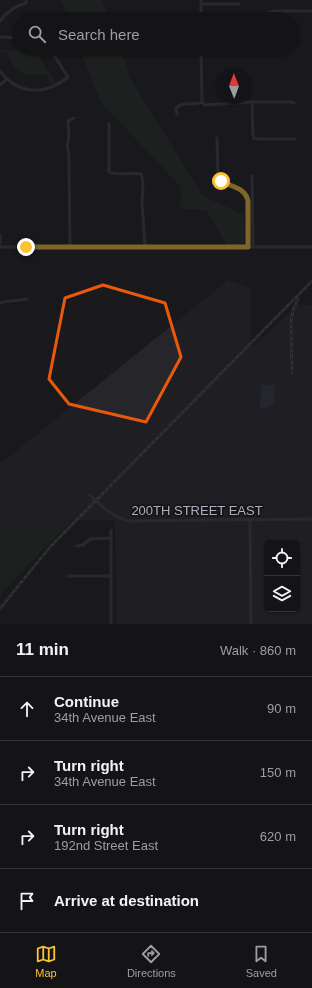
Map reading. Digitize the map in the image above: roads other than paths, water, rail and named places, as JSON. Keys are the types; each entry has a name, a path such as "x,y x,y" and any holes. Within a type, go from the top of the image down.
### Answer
{"street":[{"path":"0,21 13,8 26,1"},
{"path":"201,2 239,4"},
{"path":"271,12 312,11"},
{"path":"0,37 12,38"},
{"path":"0,71 7,79 23,88 36,90 46,89 60,83 68,77 54,56"},
{"path":"201,56 202,102"},
{"path":"0,85 7,79"},
{"path":"202,102 205,105 221,104"},
{"path":"176,114 176,108 179,106 185,104 199,104 202,102"},
{"path":"294,103 252,102 253,134 255,138 296,139"},
{"path":"70,247 69,155 67,147 69,136 68,121 74,118"},
{"path":"109,123 109,172 114,174 132,173 142,175 145,247"},
{"path":"217,138 219,178 223,182 242,191 247,198 248,247"},
{"path":"252,176 253,247"},
{"path":"0,235 0,244"},
{"path":"0,247 312,247"},
{"path":"0,303 28,299"},
{"name":"200TH STREET EAST","path":"90,495 111,514 128,521 312,519"},
{"path":"250,520 251,624"},
{"path":"111,530 111,624"},
{"path":"77,546 83,545 90,540 111,538"},
{"path":"68,576 110,576"}],"railway":[{"path":"0,609 51,546 312,281"},
{"path":"292,373 291,322 293,310 298,299"}]}
